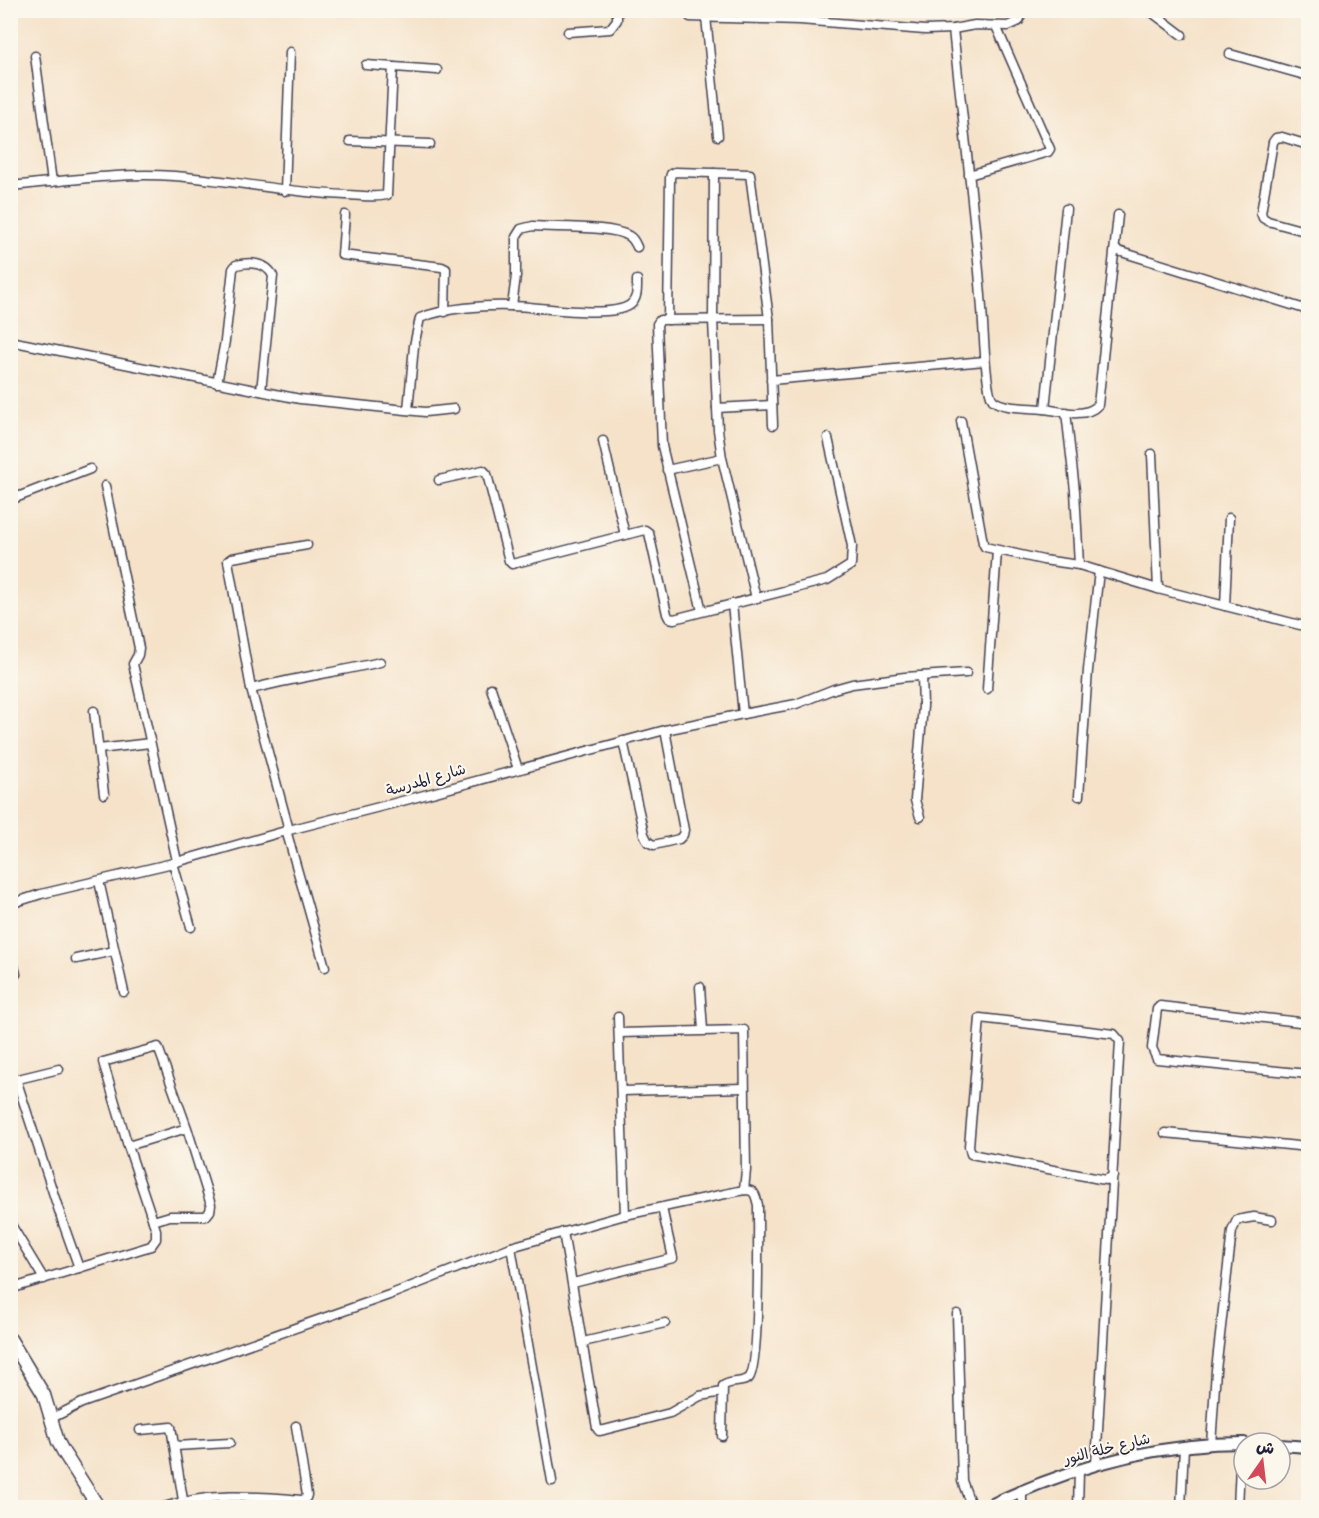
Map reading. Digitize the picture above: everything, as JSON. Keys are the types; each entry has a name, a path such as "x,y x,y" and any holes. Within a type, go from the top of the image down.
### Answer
{"main road":[{"path":"10,1339 44,1395 54,1430 64,1453 99,1508"}],"street":[{"path":"568,32 610,29 617,20 617,10"},
{"path":"690,17 800,20 925,30 975,25 1014,25 1022,17 1023,10"},
{"path":"1149,10 1182,35"},
{"path":"706,17 718,136"},
{"path":"969,175 1048,152 1050,149 996,26"},
{"path":"953,29 969,175 985,361 991,396 994,401 1008,406 1066,412 1087,412 1094,410 1098,405 1118,215"},
{"path":"285,191 290,52"},
{"path":"1230,54 1308,76"},
{"path":"35,56 52,182"},
{"path":"366,65 437,70"},
{"path":"10,186 133,176 171,176 208,179 285,191 387,195 393,67"},
{"path":"1308,145 1282,137 1276,138 1273,142 1261,213 1268,221 1308,232"},
{"path":"350,141 430,144"},
{"path":"668,320 671,174 675,172 750,174 769,319 773,425"},
{"path":"714,173 713,320 717,408 722,458 756,598"},
{"path":"1045,409 1066,209"},
{"path":"345,214 342,255 446,269 445,312"},
{"path":"512,306 516,276 516,237 521,228 532,226 609,231 629,236 634,240 637,248"},
{"path":"1115,250 1308,310"},
{"path":"217,383 225,341 233,268 236,265 256,264 266,266 271,270 273,276 261,391"},
{"path":"408,410 420,318 445,312 512,306 617,310 632,304 636,298 637,280"},
{"path":"702,611 667,470 660,426 657,330 660,320 769,319"},
{"path":"10,341 300,399 425,412 454,409"},
{"path":"771,380 985,361"},
{"path":"717,408 772,405"},
{"path":"1066,412 1075,491 1079,565"},
{"path":"961,421 978,507 982,543 985,548 1079,565 1158,589 1308,627"},
{"path":"439,480 483,470 487,474 509,561 512,564 645,530 649,533 669,618 674,619 827,580 852,565 852,546 828,438"},
{"path":"603,441 625,535"},
{"path":"1152,454 1158,589"},
{"path":"667,470 722,458"},
{"path":"10,500 90,469"},
{"path":"105,486 139,648 133,664 191,927"},
{"path":"1226,606 1229,518"},
{"path":"307,545 232,558 228,561 251,689 325,967"},
{"path":"987,689 997,551"},
{"path":"1079,796 1088,670 1099,571"},
{"path":"732,604 743,714"},
{"path":"251,689 289,679 336,673 380,662"},
{"name":"شارع المدرسة","path":"10,904 41,894 175,862 664,730 796,704 852,684 905,677 966,673"},
{"path":"920,817 915,800 923,706 922,676"},
{"path":"490,688 518,769"},
{"path":"94,711 104,794"},
{"path":"623,741 644,834 648,842 654,845 680,839 684,830 664,730"},
{"path":"99,749 150,743"},
{"path":"99,881 124,992"},
{"path":"76,959 114,951"},
{"path":"10,952 16,974 10,977"},
{"path":"700,987 703,1030"},
{"path":"1308,1023 1160,1006 1156,1009 1152,1048 1157,1059 1308,1074"},
{"path":"618,1017 625,1215"},
{"path":"1096,1465 1113,1176 1120,1041 1114,1034 981,1018 969,1146 971,1154 1105,1180 1113,1176"},
{"path":"619,1033 741,1029 746,1031 744,1190"},
{"path":"10,1289 151,1246 156,1239 156,1230 153,1221 128,1146 103,1064 158,1047 188,1128 211,1205 206,1216 170,1216 153,1221"},
{"path":"59,1069 13,1080 80,1268"},
{"path":"621,1091 744,1088"},
{"path":"128,1146 188,1128"},
{"path":"1165,1133 1308,1147"},
{"path":"52,1418 82,1403 389,1295 511,1247 625,1215 744,1190 754,1192 758,1205 754,1350 751,1375 747,1379 723,1386 722,1436"},
{"path":"573,1283 673,1258 662,1208"},
{"path":"1211,1445 1216,1370 1232,1231 1237,1220 1243,1218 1272,1220"},
{"path":"10,1223 44,1279"},
{"path":"563,1232 599,1431 664,1415 700,1396 722,1392"},
{"path":"511,1247 552,1481"},
{"path":"957,1314 962,1481 972,1508"},
{"path":"583,1342 665,1323"},
{"path":"161,1508 183,1500 237,1495 302,1500 306,1498 308,1495 296,1426"},
{"path":"140,1430 171,1427 183,1500"},
{"path":"175,1446 230,1443"},
{"name":"شارع خلة النور","path":"984,1508 1022,1490 1096,1465 1155,1451 1232,1444"},
{"path":"1292,1445 1308,1447"},
{"path":"1181,1508 1184,1447"},
{"path":"1078,1471 1078,1508"},
{"path":"1022,1490 1022,1508"},
{"path":"1239,1508 1240,1491"},
{"path":"207,1498 207,1508"}]}
